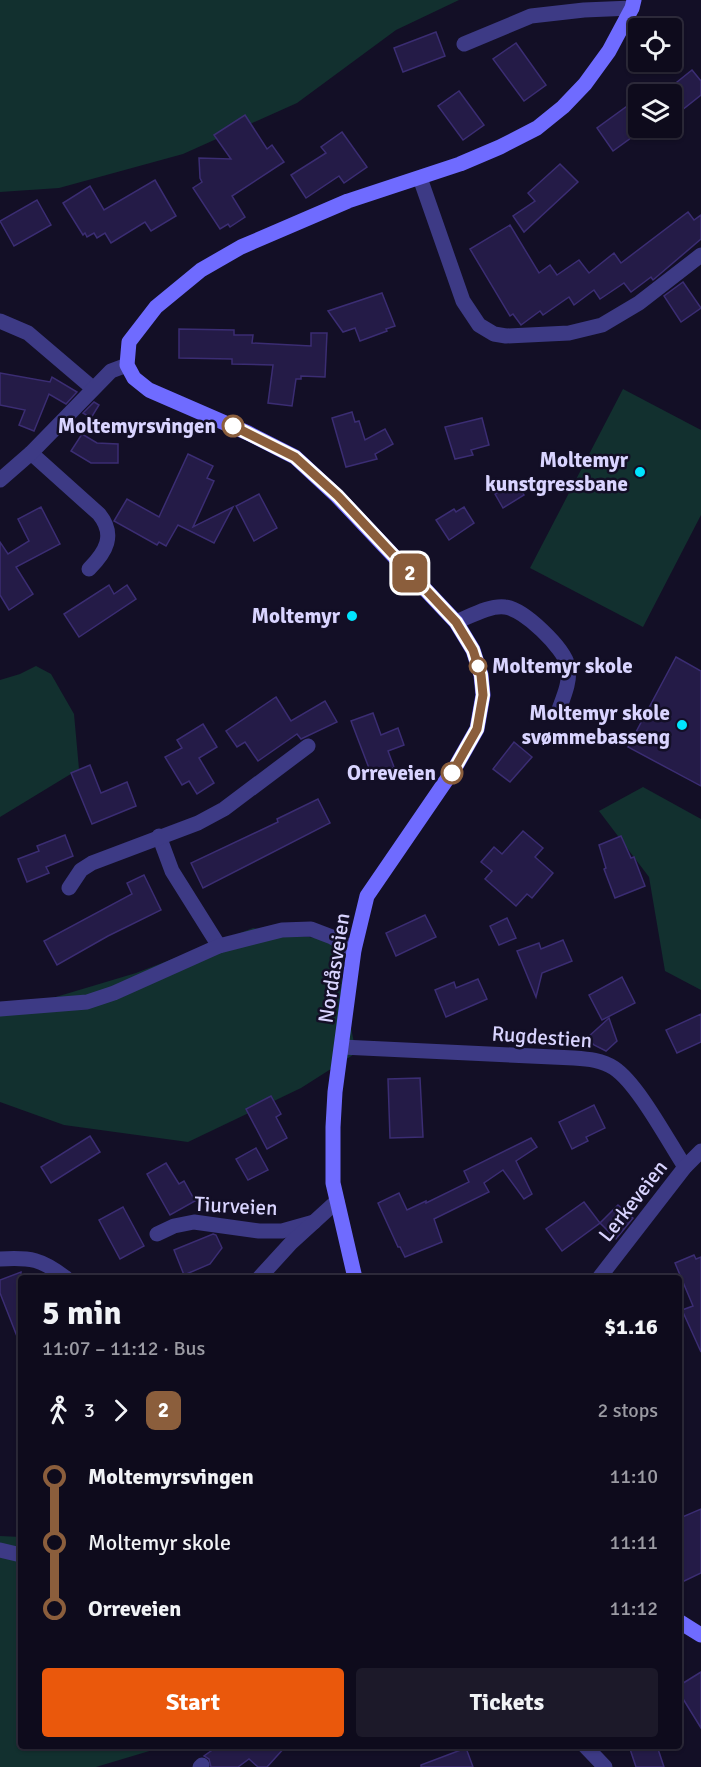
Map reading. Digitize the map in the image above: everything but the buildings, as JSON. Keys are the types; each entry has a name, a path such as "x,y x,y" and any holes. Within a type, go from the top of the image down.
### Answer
{"main road":[{"path":"456,622 338,496 295,457 248,433 149,390 134,378 127,365 129,342 156,307 201,270 241,247 348,201 420,178 500,147 537,128 563,107 585,84 609,51 633,4"},
{"name":"Nordåsveien","path":"354,1275 333,1183 335,1092 354,950 367,896 456,766 477,729 483,695 481,675 473,650 456,622"},
{"path":"682,1623 701,1635"}],"street":[{"path":"464,44 531,16 633,4"},
{"path":"420,178 463,301 479,325 494,334 506,336 569,333 602,325 639,303 701,255"},
{"path":"0,321 28,333 92,390"},
{"path":"0,480 31,453 111,371 127,365"},
{"path":"31,453 99,514 106,523 109,533 107,542 99,559 89,569"},
{"path":"456,622 496,607 507,607 524,614 561,650 568,666 566,688 558,712"},
{"path":"69,888 81,870 92,863 198,823 224,809 308,746"},
{"path":"159,836 172,871 219,946"},
{"path":"0,1009 87,1002 114,993 219,946 282,930 310,929 332,937 354,950"},
{"name":"Rugdestien","path":"342,1047 598,1061 613,1067 629,1080 685,1167"},
{"name":"Lerkeveien","path":"601,1275 685,1167 701,1151"},
{"name":"Tiurveien","path":"262,1275 291,1243 337,1201"},
{"name":"Tiurveien","path":"157,1234 174,1226 194,1222 259,1231 282,1231 314,1222"},
{"path":"0,1259 22,1257 40,1261 62,1275"},
{"path":"0,1550 18,1554"},
{"path":"588,1749 605,1767"}],"green space":[{"path":"0,0 459,0 396,30 297,103 183,154 59,188 0,192"},
{"name":"Moltemyr kunstgressbane","path":"623,389 701,430 701,515 643,627 530,568"},
{"path":"36,666 51,674 74,714 79,769 0,817 0,680"},
{"path":"643,787 701,819 701,990 665,971 649,877 599,811"},
{"path":"253,928 334,941 356,1053 301,1088 188,1142 64,1125 0,1102 0,1009 19,1008 136,973"},
{"path":"0,1536 18,1537 18,1749 156,1749 96,1767 0,1767"}],"bus line":[{"name":"2","path":"233,426 295,457 338,496 456,622 473,650 481,675 483,695 477,729 452,773"}],"place":[{"name":"Moltemyrsvingen","path":"233,426"},
{"name":"Moltemyr kunstgressbane","path":"640,472"},
{"name":"Moltemyr","path":"352,616"},
{"name":"Moltemyr skole","path":"478,666"},
{"name":"Moltemyr skole svømmebasseng","path":"682,725"},
{"name":"Orreveien","path":"452,773"}]}
